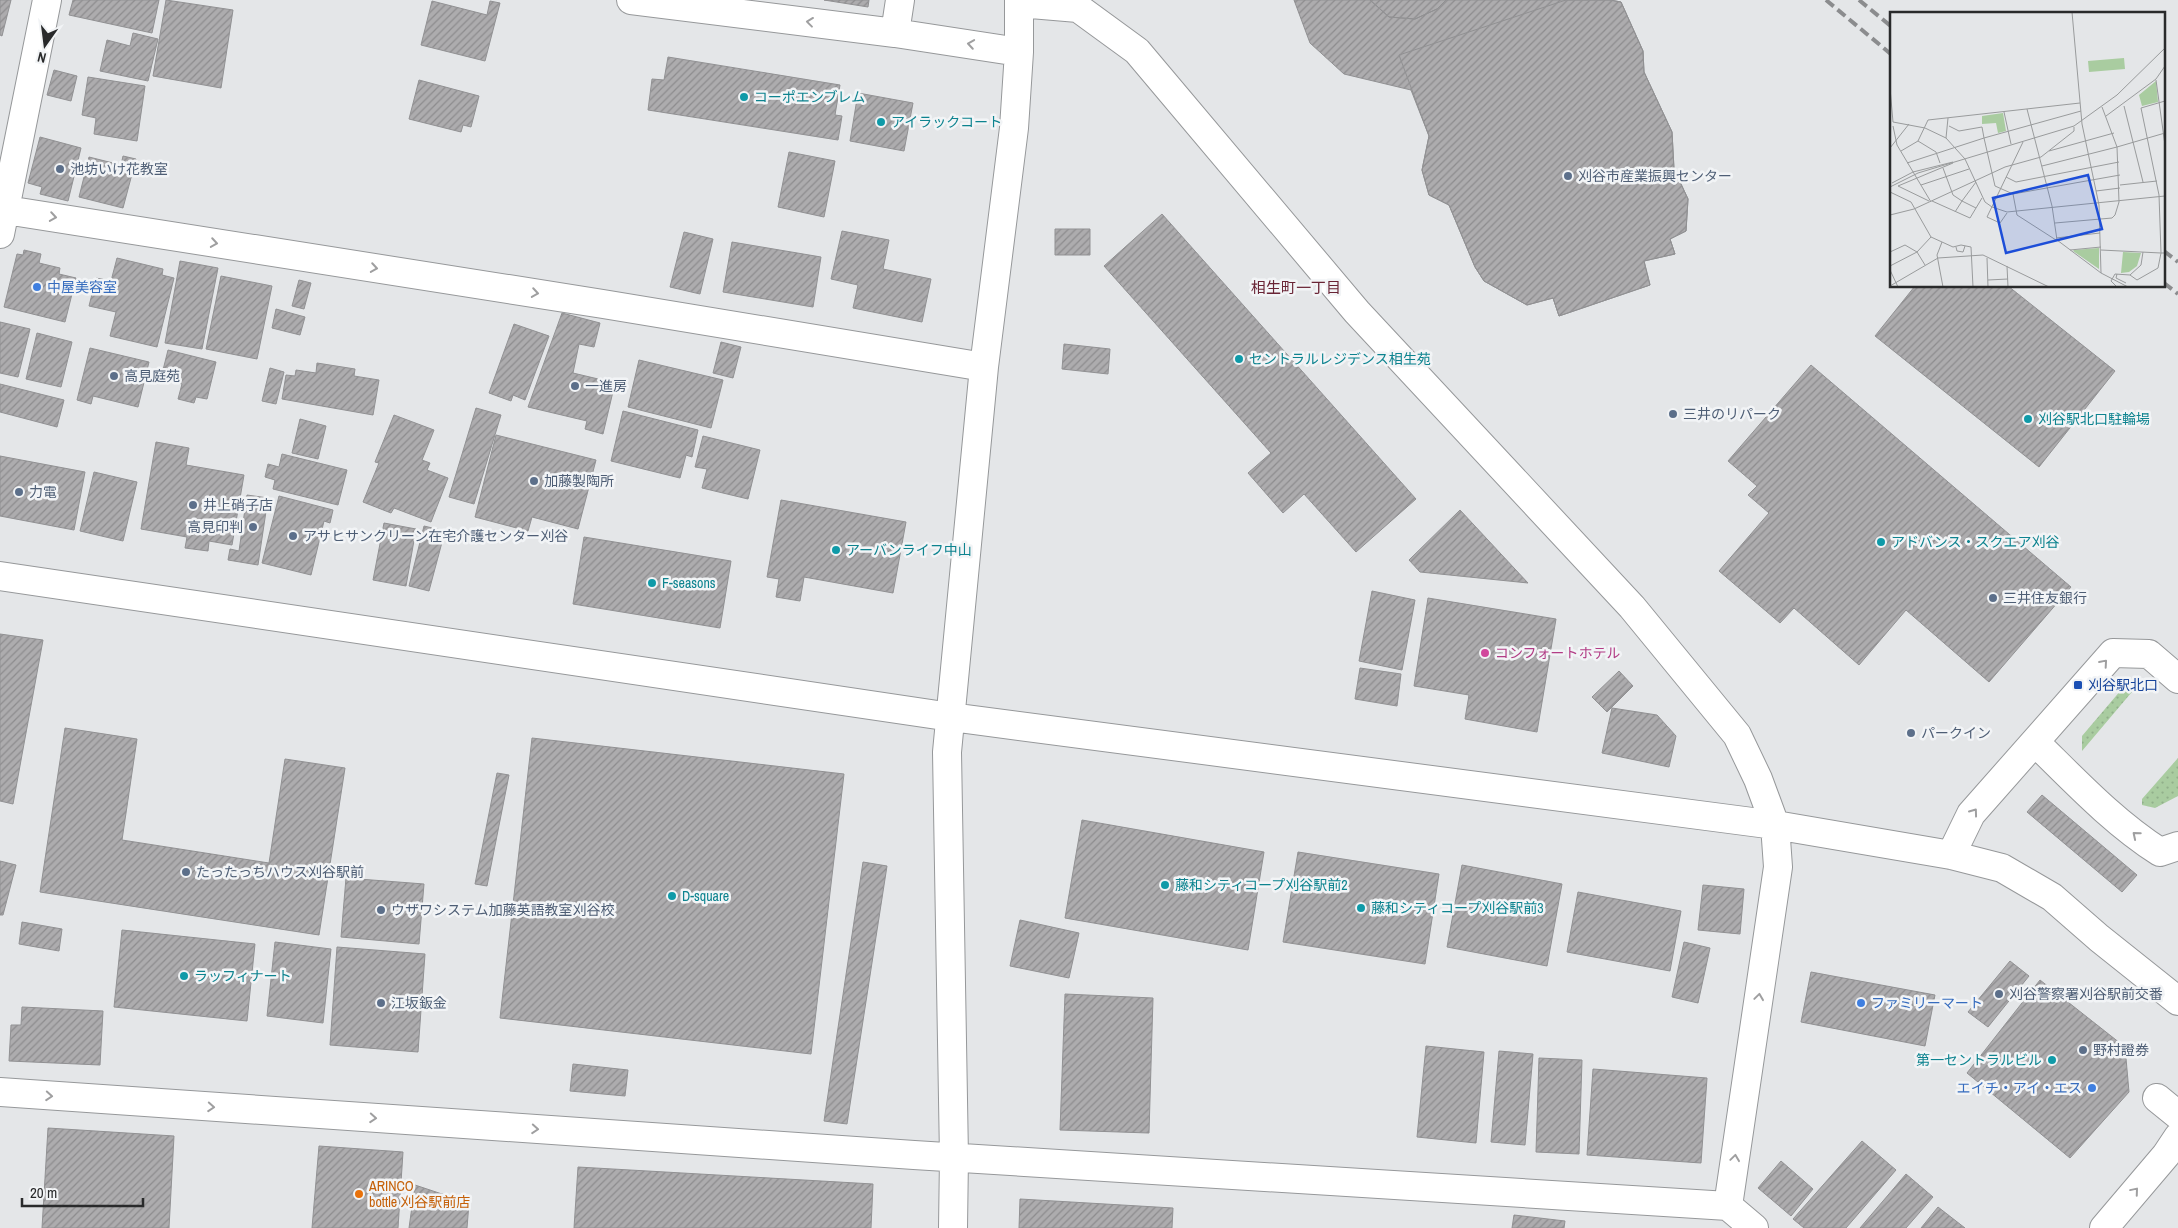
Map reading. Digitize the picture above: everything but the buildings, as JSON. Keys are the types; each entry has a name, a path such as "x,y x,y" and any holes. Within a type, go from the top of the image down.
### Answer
{"street":[{"path":"47,0 2,218 612,306 984,367"},
{"path":"631,0 895,33 1019,52"},
{"path":"895,33 900,0"},
{"path":"953,1228 954,1157 947,752 984,367 1014,128 1019,52 1019,1 1078,8 1137,51 1357,312 1632,607 1737,735 1758,779 1775,825 1778,867 1728,1206"},
{"path":"0,576 951,717 1775,825 1951,855 2002,868 2052,897 2099,938 2178,1001"},
{"path":"1951,855 1971,814 2113,653 2148,654 2178,679"},
{"path":"2035,742 2097,802 2144,842 2160,852 2178,846"},
{"path":"0,1092 954,1157 1728,1206 1754,1228"},
{"path":"2157,1098 2178,1115"},
{"path":"2104,1228 2178,1137"}],"green space":[{"path":"2142,680 2082,751 2082,736 2127,683"},
{"path":"2178,758 2178,796 2155,808 2142,805 2142,799"}],"railway":[{"path":"1826,0 1890,53"},
{"path":"1859,0 1890,25"},
{"path":"2166,253 2178,262"},
{"path":"2166,285 2178,294"}],"place":[{"name":"コーポエンブレム","path":"744,97"},
{"name":"アイラックコート","path":"881,122"},
{"name":"池坊いけ花教室","path":"60,169"},
{"name":"刈谷市産業振興センター","path":"1568,176"},
{"name":"中屋美容室","path":"37,287"},
{"name":"セントラルレジデンス相生苑","path":"1239,359"},
{"name":"高見庭苑","path":"114,376"},
{"name":"一進房","path":"575,386"},
{"name":"三井のリパーク","path":"1673,414"},
{"name":"刈谷駅北口駐輪場","path":"2028,419"},
{"name":"加藤製陶所","path":"534,481"},
{"name":"力電","path":"19,492"},
{"name":"井上硝子店","path":"193,505"},
{"name":"高見印判","path":"253,527"},
{"name":"アサヒサンクリーン在宅介護センター刈谷","path":"293,536"},
{"name":"アドバンス・スクエア刈谷","path":"1881,542"},
{"name":"アーバンライフ中山","path":"836,550"},
{"name":"F-seasons","path":"652,583"},
{"name":"三井住友銀行","path":"1993,598"},
{"name":"コンフォートホテル","path":"1485,653"},
{"name":"刈谷駅北口","path":"2078,685"},
{"name":"パークイン","path":"1911,733"},
{"name":"たったっちハウス刈谷駅前","path":"186,872"},
{"name":"藤和シティコープ刈谷駅前2","path":"1165,885"},
{"name":"D-square","path":"672,896"},
{"name":"藤和シティコープ刈谷駅前3","path":"1361,908"},
{"name":"ウザワシステム加藤英語教室刈谷校","path":"381,910"},
{"name":"ラッフィナート","path":"184,976"},
{"name":"刈谷警察署刈谷駅前交番","path":"1999,994"},
{"name":"江坂鈑金","path":"381,1003"},
{"name":"ファミリーマート","path":"1861,1003"},
{"name":"野村證券","path":"2083,1050"},
{"name":"第一セントラルビル","path":"2052,1060"},
{"name":"エイチ・アイ・エス","path":"2092,1088"},
{"name":"ARINCO bottle 刈谷駅前店","path":"359,1194"}],"district":[{"name":"相生町一丁目","path":"1296,287"}]}
